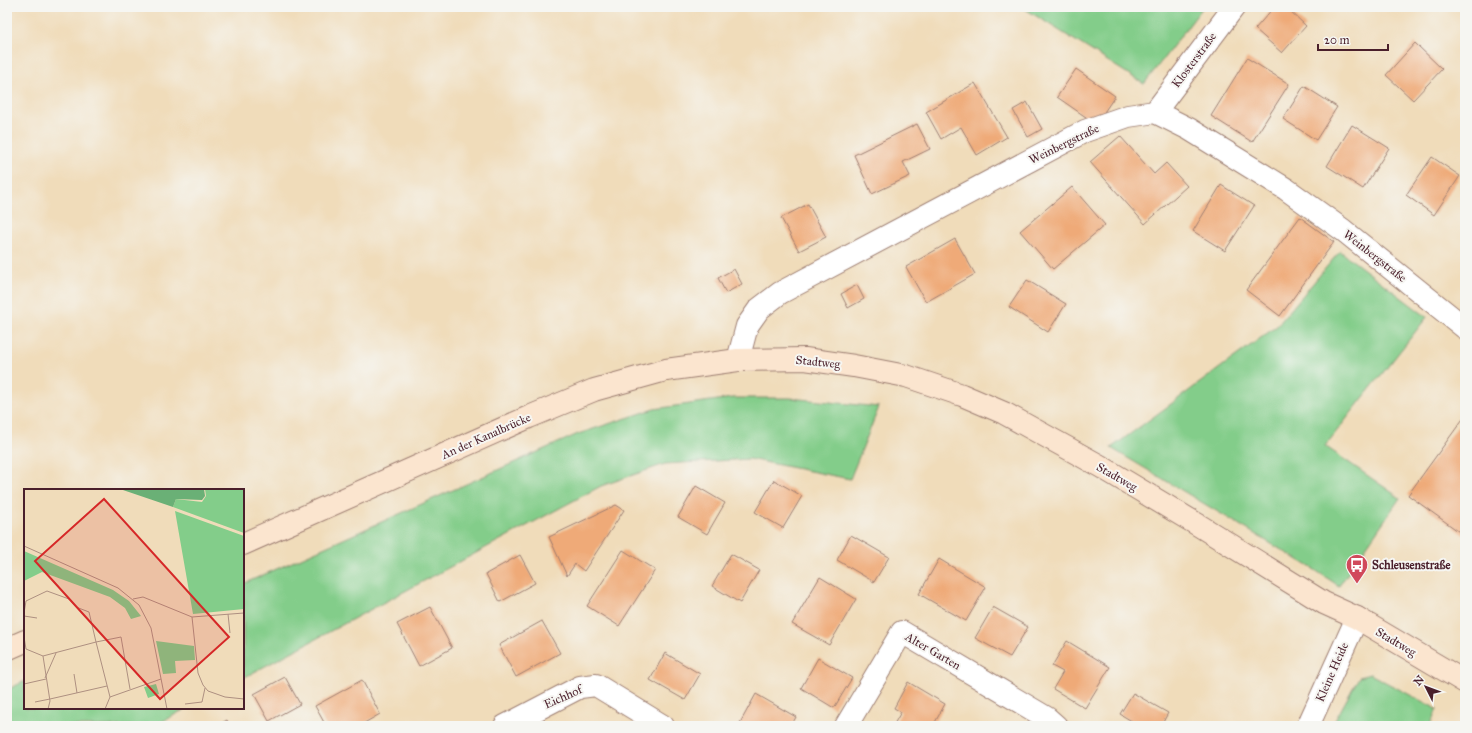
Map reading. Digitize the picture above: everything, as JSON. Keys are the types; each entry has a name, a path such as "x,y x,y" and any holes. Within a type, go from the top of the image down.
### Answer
{"street":[{"name":"Klosterstraße","path":"1155,112 1234,7"},
{"name":"Weinbergstraße","path":"738,360 747,326 759,309 780,293 1085,131 1128,116 1155,112 1189,129 1286,189 1343,230 1465,328"},
{"name":"Stadtweg","path":"738,360 805,358 861,367 906,376 962,395 997,410 1107,470 1324,603 1357,618 1465,682"},
{"name":"An der Kanalbrücke","path":"244,544 528,417 594,390 666,370 738,360"},
{"name":"Kleine Heide","path":"1308,726 1357,618"},
{"name":"Alter Garten","path":"846,726 902,632 1047,718 1056,726"},
{"path":"7,649 24,641"},
{"name":"Eichhof","path":"505,726 580,687 596,685 663,726"}],"green space":[{"path":"1022,7 1203,7 1144,84"},
{"path":"1340,251 1427,317 1325,446 1400,498 1339,586 1315,570 1111,448 1277,326"},
{"path":"732,398 790,398 879,407 850,479 749,459 665,464 601,486 244,677 244,584 578,434 654,409"},
{"path":"1370,674 1437,709 1430,726 1332,726 1359,677"},
{"path":"24,682 24,709 185,709 154,726 7,726 7,690"}],"building":[{"path":"1274,7 1286,7 1306,26 1282,53 1255,29"},
{"path":"1415,43 1442,69 1413,100 1386,75"},
{"path":"1247,58 1289,84 1252,142 1211,116"},
{"path":"1076,69 1115,96 1096,124 1057,97"},
{"path":"975,83 1007,137 977,155 961,127 941,139 926,112"},
{"path":"1304,86 1337,107 1316,140 1283,119"},
{"path":"1027,102 1042,129 1028,137 1013,110"},
{"path":"917,124 930,149 903,162 910,176 872,194 854,155"},
{"path":"1352,125 1389,148 1363,189 1327,166"},
{"path":"1120,136 1154,174 1166,163 1187,186 1145,224 1090,162"},
{"path":"1432,157 1460,176 1434,215 1406,195"},
{"path":"1221,185 1254,206 1225,251 1193,231"},
{"path":"1072,187 1105,225 1053,269 1020,231"},
{"path":"808,204 826,237 799,251 781,218"},
{"path":"1300,217 1334,242 1280,316 1246,290"},
{"path":"955,239 975,274 926,302 906,267"},
{"path":"734,269 742,284 726,293 718,278"},
{"path":"1027,280 1066,304 1048,332 1009,307"},
{"path":"857,285 864,299 848,308 841,294"},
{"path":"1465,416 1465,536 1408,495"},
{"path":"774,480 802,496 783,528 755,512"},
{"path":"696,486 725,503 707,534 678,517"},
{"path":"616,505 624,510 584,571 575,564 567,576 549,537"},
{"path":"851,535 889,557 874,582 837,560"},
{"path":"623,550 655,570 619,626 587,606"},
{"path":"731,554 759,570 740,603 712,586"},
{"path":"520,555 535,583 500,602 486,574"},
{"path":"939,559 986,587 966,621 919,594"},
{"path":"820,577 856,599 829,645 792,624"},
{"path":"430,607 452,648 419,666 397,624"},
{"path":"993,607 1028,627 1010,657 975,638"},
{"path":"542,621 560,653 516,677 499,645"},
{"path":"1067,641 1110,667 1085,708 1053,689 1063,672 1052,666"},
{"path":"665,653 700,674 685,700 650,680"},
{"path":"818,658 852,678 834,708 801,688"},
{"path":"285,677 300,704 269,721 254,694"},
{"path":"362,680 380,714 359,726 326,726 315,706"},
{"path":"908,682 945,704 933,726 927,726 922,723 920,726 893,726 901,712 894,708"},
{"path":"1133,693 1168,713 1161,726 1133,726 1135,723 1120,714"},
{"path":"756,694 796,717 791,726 745,726 740,723"},
{"path":"227,720 230,726 216,726"}],"place":[{"name":"Schleusenstraße","path":"1357,584"}]}
